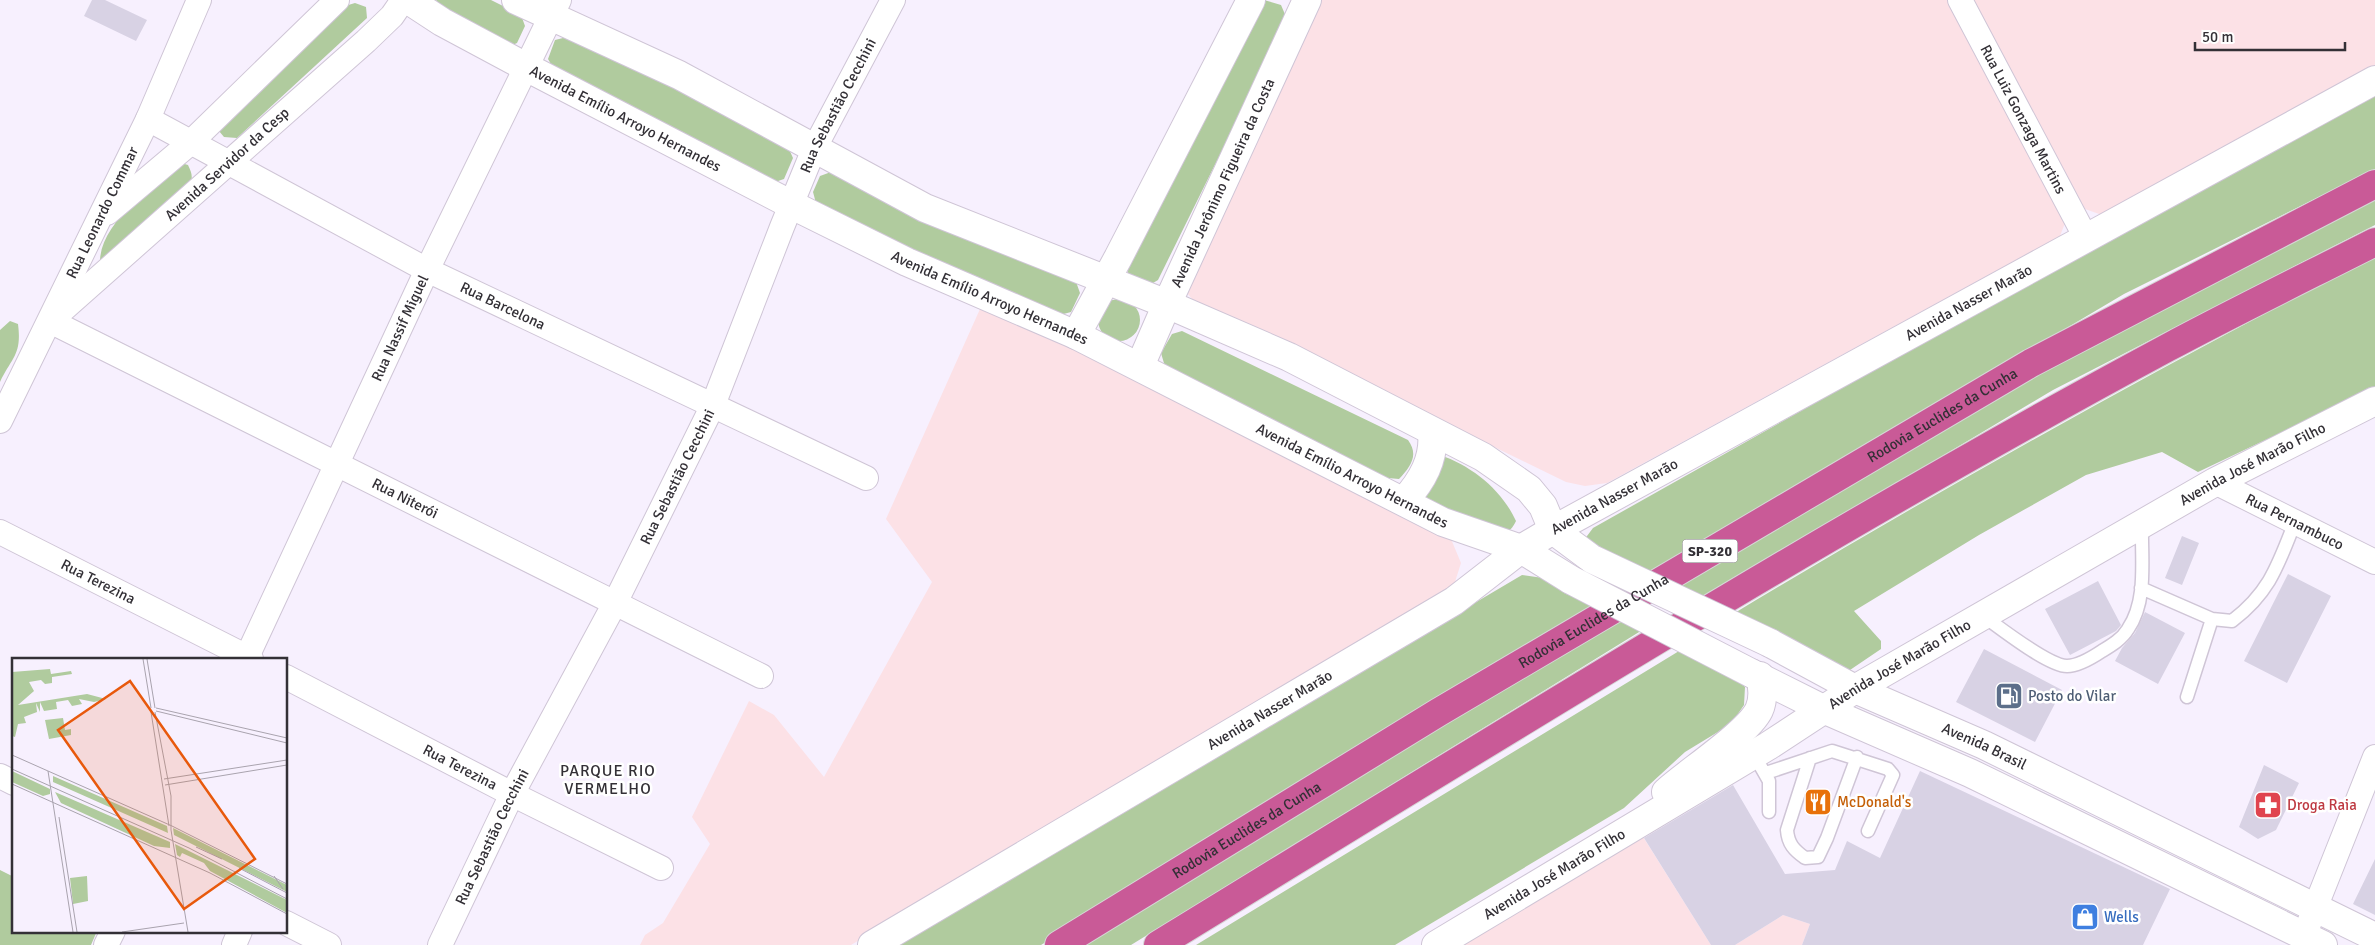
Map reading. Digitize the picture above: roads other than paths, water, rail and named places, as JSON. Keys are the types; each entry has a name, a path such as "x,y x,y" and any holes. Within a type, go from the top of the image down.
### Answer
{"highway":[{"name":"Rodovia Euclides da Cunha","path":"1059,945 1439,712 2031,363 2375,184"},
{"path":"1158,945 1470,754 1861,520 2168,348 2375,242"}],"main road":[{"path":"516,0 555,8 925,208 1105,279 1289,357 1483,457 1529,489 1543,506 1553,530"},
{"path":"1076,335 1251,0"},
{"name":"Avenida Jerônimo Figueira da Costa","path":"1140,366 1166,304 1306,0"},
{"name":"Avenida Emílio Arroyo Hernandes","path":"407,1 526,67 792,205 907,262 1076,335 1140,366 1443,522 1521,549 1571,580"},
{"name":"Avenida Nasser Marão","path":"872,945 1454,601 1521,549 1553,530 2375,80"},
{"name":"Avenida José Marão Filho","path":"1444,943 1589,854 1759,764 1823,709 1854,689 2214,482 2375,401"},
{"path":"1404,501 1427,468 1433,445 1432,432"},
{"name":"Avenida Brasil","path":"1553,530 1592,559 1770,643 1854,689 1984,745 2375,937"},
{"name":"Avenida Brasil","path":"1571,580 1823,709 1970,773 2314,940"},
{"path":"1589,854 1738,734 1759,711 1764,692 1756,675"},
{"path":"1970,773 1984,745"}],"street":[{"name":"Rua Leonardo Commar","path":"0,421 148,120 199,0"},
{"path":"101,218 190,143 337,0"},
{"name":"Rua Sebastião Cecchini","path":"440,945 512,794 615,604 713,405 814,149 893,0"},
{"name":"Rua Luiz Gonzaga Martins","path":"1960,0 2086,238"},
{"name":"Avenida Servidor da Cesp","path":"50,321 372,36 407,1"},
{"name":"Rua Nassif Miguel","path":"248,658 427,270 555,8"},
{"name":"Rua Barcelona","path":"148,120 427,270 866,478"},
{"name":"Rua Niterói","path":"50,321 761,676"},
{"name":"Rua Pernambuco","path":"2214,482 2375,562"},
{"name":"Rua Terezina","path":"0,532 248,658"},
{"name":"Rua Terezina","path":"288,678 512,794 662,868"},
{"path":"2314,940 2315,908 2375,757"},
{"path":"0,776 12,782"},
{"path":"288,924 329,945"},
{"path":"106,945 112,932"},
{"path":"234,945 240,932"}],"lane":[{"path":"2142,588 2212,619 2232,621 2252,606 2276,571 2295,522"},
{"path":"1982,615 2049,660 2067,666 2091,658 2119,641 2129,629 2142,588 2142,524"},
{"path":"2187,697 2212,619"},
{"path":"1769,812 1769,781 1759,764 1810,758 1832,751 1857,757 1888,769 1893,775 1868,831"},
{"path":"1810,758 1786,830 1794,850 1805,858 1818,857 1857,757"}],"place":[{"name":"Posto do Vilar","path":"2009,696"},
{"name":"McDonald's","path":"1818,802"},
{"name":"Droga Raia","path":"2268,805"},
{"name":"Wells","path":"2085,917"}],"district":[{"name":"PARQUE RIO VERMELHO","path":"608,779"}]}
